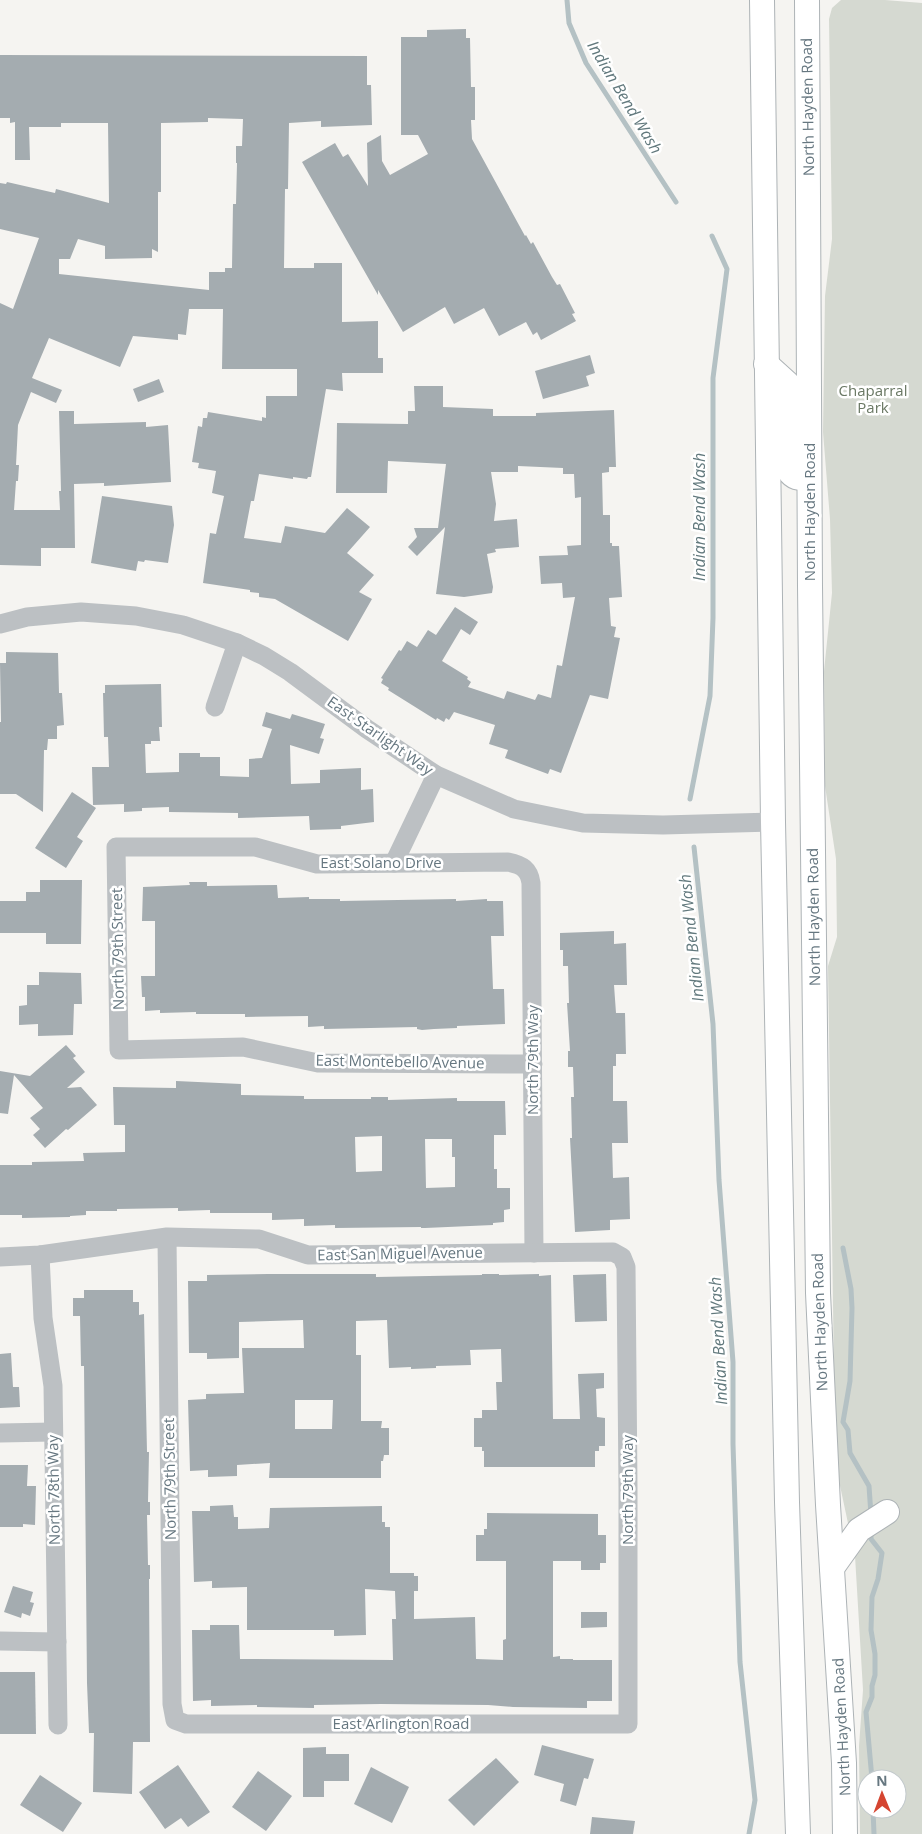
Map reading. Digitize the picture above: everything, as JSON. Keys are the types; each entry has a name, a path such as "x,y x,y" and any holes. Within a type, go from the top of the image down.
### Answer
{"main road":[{"path":"762,0 772,822 786,1502 798,1834"},
{"name":"North Hayden Road","path":"807,0 809,478 818,1293 844,1763 845,1834"},
{"path":"766,364 787,383 789,471 798,478 809,478"},
{"path":"832,1568 859,1530 886,1512"}],"street":[{"name":"East Starlight Way","path":"0,624 27,617 81,612 136,616 183,625 237,643 264,656 290,672 367,729 436,775 514,808 583,823 663,825 772,822"},
{"path":"215,706 237,643"},
{"path":"394,863 436,775"},
{"name":"East Solano Drive","path":"116,847 254,847 317,864 508,862 519,864 525,869"},
{"name":"North 79th Street","path":"116,847 119,1050"},
{"name":"North 79th Way","path":"525,869 530,875 531,884 534,1253"},
{"name":"East Montebello Avenue","path":"119,1050 243,1047 318,1063 533,1064"},
{"name":"North 79th Street","path":"168,1237 172,1704 176,1720"},
{"name":"East San Miguel Avenue","path":"0,1257 40,1255 168,1237 259,1239 308,1255 613,1252 622,1256"},
{"name":"North 78th Way","path":"40,1255 43,1318 53,1386 58,1725"},
{"name":"North 79th Way","path":"622,1256 626,1267 628,1724"},
{"path":"0,1433 53,1432"},
{"path":"0,1641 57,1642"},
{"name":"East Arlington Road","path":"176,1720 186,1724 628,1724"}],"green space":[{"name":"Chaparral Park","path":"841,0 885,0 922,3 922,1834 860,1834 860,1819 907,1819 907,1769 859,1769 863,1690 855,1556 839,1481 834,1372 828,966 837,937 836,859 825,786 824,671 832,593 830,519 823,432 825,296 832,239 829,19 832,8"}],"building":[{"path":"466,29 466,38 470,38 471,87 475,87 475,120 471,120 472,139 525,236 531,244 533,242 557,285 560,284 575,313 572,314 576,321 541,340 537,332 533,335 526,322 499,336 484,308 454,324 445,307 403,332 378,290 378,295 302,162 335,143 343,157 348,154 368,186 367,143 381,135 382,161 390,175 428,154 418,135 401,135 401,37 427,37 427,30"},
{"path":"0,55 367,56 367,85 371,85 372,125 321,127 321,121 289,123 288,189 285,189 284,268 314,268 314,263 342,263 342,322 378,321 378,358 383,358 383,373 342,373 343,391 326,389 311,477 307,479 293,477 293,479 259,474 254,501 251,501 244,538 281,543 285,526 325,533 347,508 370,527 347,553 374,575 359,592 372,599 348,641 275,599 259,597 259,593 250,592 250,590 203,583 210,533 216,534 224,496 212,493 216,471 198,468 199,463 192,462 198,426 202,427 203,418 207,418 208,412 262,421 262,417 266,418 266,396 297,396 297,369 222,369 223,309 189,309 186,335 178,334 178,340 133,336 120,367 49,338 32,378 62,390 56,403 31,392 18,425 16,465 19,465 14,510 60,510 59,411 74,411 74,424 146,422 146,427 168,425 171,482 104,486 104,483 74,484 75,548 41,548 41,566 0,565 0,303 13,309 39,238 0,229 0,183 6,184 7,182 55,193 56,189 109,203 108,123 61,123 61,127 29,127 30,160 15,160 15,122 10,123 10,118 0,118","holes":["208,118 243,119 242,146 236,146 236,204 233,204 232,268 225,268 225,272 209,272 209,290 59,274 59,259 70,259 78,239 105,246 105,259 152,258 152,249 158,252 158,192 161,192 161,123 208,122"]},
{"path":"590,355 595,373 586,376 589,386 543,399 535,371"},
{"path":"159,379 164,392 138,402 133,389"},
{"path":"414,386 443,386 443,407 493,409 493,416 536,416 536,413 614,410 616,467 609,467 609,472 602,473 603,515 610,515 610,543 612,543 612,546 619,546 622,597 609,598 611,626 616,627 614,637 620,638 608,699 590,695 561,773 550,769 548,774 505,758 508,750 489,744 495,725 454,712 449,720 446,718 444,722 437,718 436,720 388,690 389,688 381,683 383,679 381,678 407,641 417,647 428,630 436,635 455,607 478,622 470,635 461,629 442,661 468,677 467,679 471,682 468,687 504,699 507,691 535,700 538,694 551,698 557,665 562,666 575,597 563,598 562,583 541,584 539,556 568,555 567,546 581,545 581,497 575,498 574,474 563,474 563,468 518,466 518,472 491,472 496,504 494,521 517,519 519,547 495,549 496,552 487,554 493,587 492,593 464,597 436,594 445,527 417,556 408,547 417,537 414,528 438,528 446,464 388,461 387,493 336,493 337,423 408,424 408,411 415,411"},
{"path":"102,496 172,506 174,525 168,563 138,561 136,571 91,563"},
{"path":"6,652 58,653 59,693 62,693 64,725 57,726 57,739 48,739 47,750 44,750 43,812 16,794 0,794 0,663 6,663"},
{"path":"161,684 162,727 159,727 160,741 151,741 151,744 145,744 146,773 179,772 179,753 200,753 200,757 220,757 220,776 249,777 249,759 262,758 272,729 262,726 266,712 290,719 292,714 325,724 320,738 324,739 319,754 290,745 291,784 320,783 320,770 361,768 361,790 373,789 374,822 341,826 341,829 310,830 309,816 238,818 238,813 169,812 169,807 142,808 142,811 124,812 124,804 93,805 92,767 109,767 108,737 104,737 103,693 105,693 105,685"},
{"path":"72,792 96,808 77,837 83,841 66,868 35,848"},
{"path":"40,880 82,880 81,944 46,944 46,933 0,933 0,901 26,901 26,892 40,892"},
{"path":"189,882 207,882 207,886 277,885 278,898 309,897 309,899 340,899 340,901 456,899 456,901 487,899 487,901 503,901 504,936 491,936 493,989 504,989 505,1024 422,1030 417,1029 417,1027 324,1029 324,1026 308,1027 308,1016 245,1017 245,1014 160,1013 160,1010 145,1011 145,997 142,997 141,976 155,976 155,921 142,921 143,887 190,885"},
{"path":"614,931 614,944 626,943 627,985 614,985 616,1013 625,1013 626,1054 616,1054 616,1066 613,1066 613,1101 627,1101 628,1143 612,1143 613,1178 629,1177 630,1219 610,1220 610,1230 575,1232 570,1138 572,1138 571,1097 574,1097 573,1067 568,1067 568,1051 570,1051 567,1003 569,1003 568,966 563,966 563,950 560,950 560,933"},
{"path":"39,972 81,973 82,1004 74,1004 73,1035 38,1036 38,1024 19,1025 19,1006 27,1005 27,985 39,985"},
{"path":"66,1045 76,1056 73,1058 85,1072 67,1088 81,1087 97,1105 45,1148 33,1135 40,1129 30,1118 43,1108 14,1075 8,1114 0,1113 0,1071 30,1076"},
{"path":"176,1081 241,1084 241,1095 304,1096 304,1099 371,1099 371,1097 388,1097 388,1100 457,1098 457,1101 505,1101 506,1135 494,1135 494,1169 497,1169 497,1188 510,1188 510,1209 504,1210 504,1222 493,1223 493,1225 425,1228 335,1228 335,1225 304,1226 304,1219 272,1220 272,1213 210,1213 210,1210 178,1211 178,1208 86,1211 86,1215 70,1217 22,1218 22,1215 0,1215 0,1165 32,1165 32,1162 84,1161 83,1153 125,1152 125,1125 114,1125 113,1087 176,1088","holes":["382,1136 382,1171 356,1172 355,1137","425,1139 452,1139 452,1157 455,1157 455,1187 426,1188"]},
{"path":"376,1274 376,1277 482,1274 551,1275 553,1419 580,1419 578,1374 604,1373 604,1388 596,1389 597,1417 605,1418 605,1446 599,1446 599,1451 595,1451 595,1467 484,1467 484,1451 482,1451 482,1447 474,1447 474,1418 482,1418 482,1410 497,1410 496,1382 502,1382 501,1349 470,1350 471,1365 411,1369 411,1367 389,1368 387,1320 356,1321 356,1355 361,1355 361,1421 382,1421 381,1428 389,1428 389,1455 384,1455 383,1461 381,1461 381,1478 269,1478 270,1463 237,1465 237,1476 208,1477 208,1470 190,1471 188,1400 206,1399 206,1394 244,1393 242,1348 304,1348 303,1320 239,1322 239,1358 207,1359 207,1353 189,1353 188,1281 207,1281 207,1275","holes":["295,1400 333,1400 332,1429 295,1429"]},
{"path":"606,1274 607,1321 575,1322 573,1275"},
{"path":"84,1290 133,1290 133,1302 139,1302 139,1315 144,1314 147,1452 149,1452 148,1502 150,1502 150,1515 147,1515 148,1565 150,1565 150,1742 133,1742 132,1794 93,1792 94,1733 89,1733 87,1683 84,1366 81,1366 80,1316 73,1316 73,1298 84,1298"},
{"path":"11,1353 13,1387 19,1387 20,1407 0,1408 0,1354"},
{"path":"0,1465 28,1465 27,1486 36,1486 35,1525 23,1524 23,1527 0,1527"},
{"path":"233,1505 234,1517 238,1517 238,1529 269,1528 270,1508 382,1506 382,1522 385,1522 385,1527 390,1527 390,1573 414,1573 414,1576 418,1576 418,1591 414,1591 414,1619 475,1617 476,1659 503,1660 503,1640 506,1639 506,1561 476,1561 476,1535 484,1535 484,1529 487,1529 487,1513 598,1514 598,1535 606,1535 606,1563 600,1563 600,1570 581,1570 581,1561 553,1561 553,1657 560,1656 560,1659 573,1660 612,1660 612,1701 587,1701 587,1708 381,1704 314,1705 314,1708 257,1707 257,1705 211,1706 211,1700 193,1701 192,1630 210,1630 210,1625 239,1625 240,1659 393,1660 392,1619 396,1619 395,1591 365,1589 366,1635 334,1636 334,1630 247,1630 247,1587 212,1588 212,1581 194,1582 192,1511 210,1511 210,1506"},
{"path":"13,1586 33,1592 30,1602 34,1603 30,1616 22,1613 21,1618 4,1612"},
{"path":"581,1612 607,1612 607,1627 581,1628"},
{"path":"0,1672 35,1672 36,1734 0,1734"},
{"path":"542,1745 594,1759 588,1779 584,1778 576,1806 560,1801 564,1784 534,1775"},
{"path":"326,1747 326,1754 349,1754 349,1781 324,1781 324,1797 303,1797 303,1748"},
{"path":"496,1758 519,1782 474,1826 448,1800"},
{"path":"178,1765 210,1812 188,1827 181,1818 165,1829 139,1792"},
{"path":"371,1767 409,1787 392,1823 354,1804"},
{"path":"258,1771 292,1796 266,1831 232,1807"},
{"path":"40,1775 82,1803 63,1832 20,1805"},
{"path":"592,1817 635,1821 633,1834 590,1834"}],"waterway":[{"name":"Indian Bend Wash","path":"567,0 569,23 586,63 676,202"},
{"name":"Indian Bend Wash","path":"690,799 710,696 713,618 713,378 727,269 712,236"},
{"name":"Indian Bend Wash","path":"694,847 713,1024 719,1180 733,1362 733,1444 740,1662 755,1800 749,1834"},
{"path":"843,1248 851,1289 852,1308 850,1381 843,1422 848,1430 850,1453 869,1486 871,1515"},
{"path":"871,1531 871,1539 882,1553 878,1579 872,1597 871,1630 875,1654 875,1675 872,1697 866,1712 871,1769"},
{"path":"873,1819 874,1834"}]}
